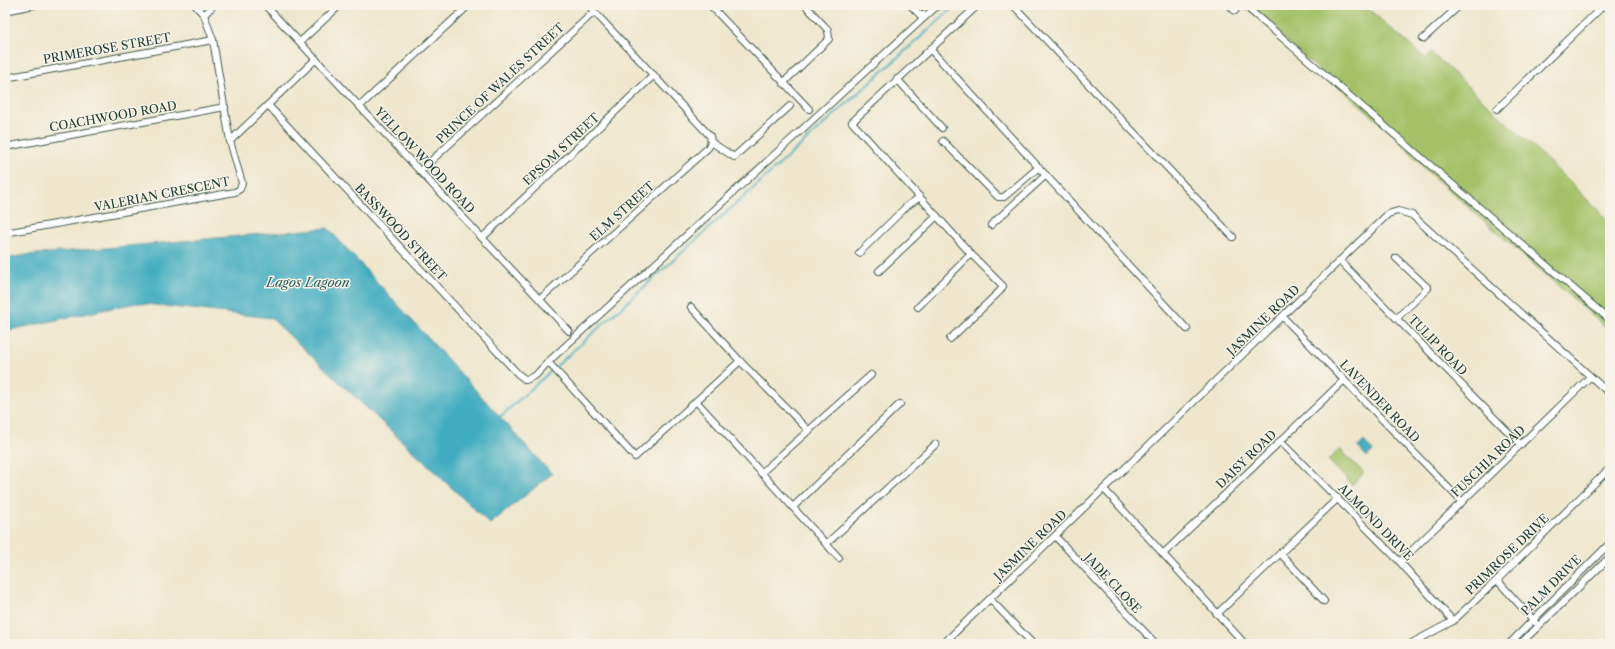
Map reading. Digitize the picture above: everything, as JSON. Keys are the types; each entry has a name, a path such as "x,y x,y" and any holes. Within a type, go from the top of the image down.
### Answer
{"street":[{"path":"5,11 34,5"},
{"path":"195,5 204,14 214,5"},
{"name":"YELLOW WOOD ROAD","path":"265,5 569,331"},
{"path":"300,42 340,5"},
{"path":"360,106 469,5"},
{"path":"588,5 711,139 734,157 790,106"},
{"path":"710,5 809,109"},
{"path":"783,83 829,39 828,30 805,5"},
{"path":"910,5 920,15 926,15"},
{"path":"740,361 635,457 549,363 938,5"},
{"path":"950,339 1000,292 1003,286 971,254 852,122 978,5"},
{"path":"1013,5 1233,237"},
{"path":"1228,5 1235,11"},
{"path":"1244,5 1610,320"},
{"path":"1423,39 1460,5"},
{"path":"1496,109 1604,5"},
{"name":"PRINCE OF WALES STREET","path":"420,171 594,12"},
{"name":"VALERIAN CRESCENT","path":"5,233 235,192 240,189 242,183 230,141 213,40 204,14"},
{"name":"PRIMEROSE STREET","path":"5,78 213,40"},
{"path":"930,49 1187,329"},
{"path":"230,141 316,59"},
{"name":"EPSOM STREET","path":"482,238 654,76"},
{"path":"897,79 942,128"},
{"name":"BASSWOOD STREET","path":"268,105 518,374 526,380 530,379 549,363"},
{"name":"COACHWOOD ROAD","path":"5,147 225,107"},
{"name":"ELM STREET","path":"540,299 708,148 711,139"},
{"path":"943,141 998,197 1004,197 1039,167"},
{"path":"991,224 1046,175"},
{"path":"859,253 907,206 920,197"},
{"name":"JASMINE ROAD","path":"944,644 1388,214 1398,211 1412,215 1610,394"},
{"path":"879,271 937,216"},
{"path":"918,307 971,254"},
{"path":"1396,258 1428,288 1397,318"},
{"name":"TULIP ROAD","path":"1340,261 1521,445"},
{"path":"691,308 740,361 809,430"},
{"name":"LAVENDER ROAD","path":"1283,317 1462,502"},
{"path":"762,473 871,375"},
{"name":"FUSCHIA ROAD","path":"1400,562 1590,376"},
{"name":"DAISY ROAD","path":"1163,554 1344,380"},
{"path":"696,401 839,558"},
{"path":"793,507 900,404"},
{"name":"ALMOND DRIVE","path":"1280,441 1400,562 1453,621"},
{"path":"826,544 936,444"},
{"name":"PRIMROSE DRIVE","path":"1410,644 1453,621 1497,580 1610,468"},
{"path":"1104,489 1245,644"},
{"path":"1217,614 1338,498"},
{"name":"JADE CLOSE","path":"1055,536 1156,644"},
{"name":"PALM DRIVE","path":"1509,644 1610,543"},
{"path":"1280,553 1324,601"},
{"name":"PALM DRIVE","path":"1520,644 1610,557"},
{"path":"1497,580 1539,626"},
{"path":"990,599 1033,644"}],"green space":[{"path":"1244,5 1364,5 1426,59 1431,53 1444,64 1542,155 1610,222 1610,331 1428,172 1395,135"},
{"path":"1340,449 1364,473 1352,485 1328,460"}],"water":[{"name":"Lagos Lagoon","path":"328,228 552,474 490,524 271,318 136,303 5,331 5,259 26,255"},
{"path":"1364,441 1373,451 1367,457 1358,447"}],"waterway":[{"path":"500,417 956,5"}]}
